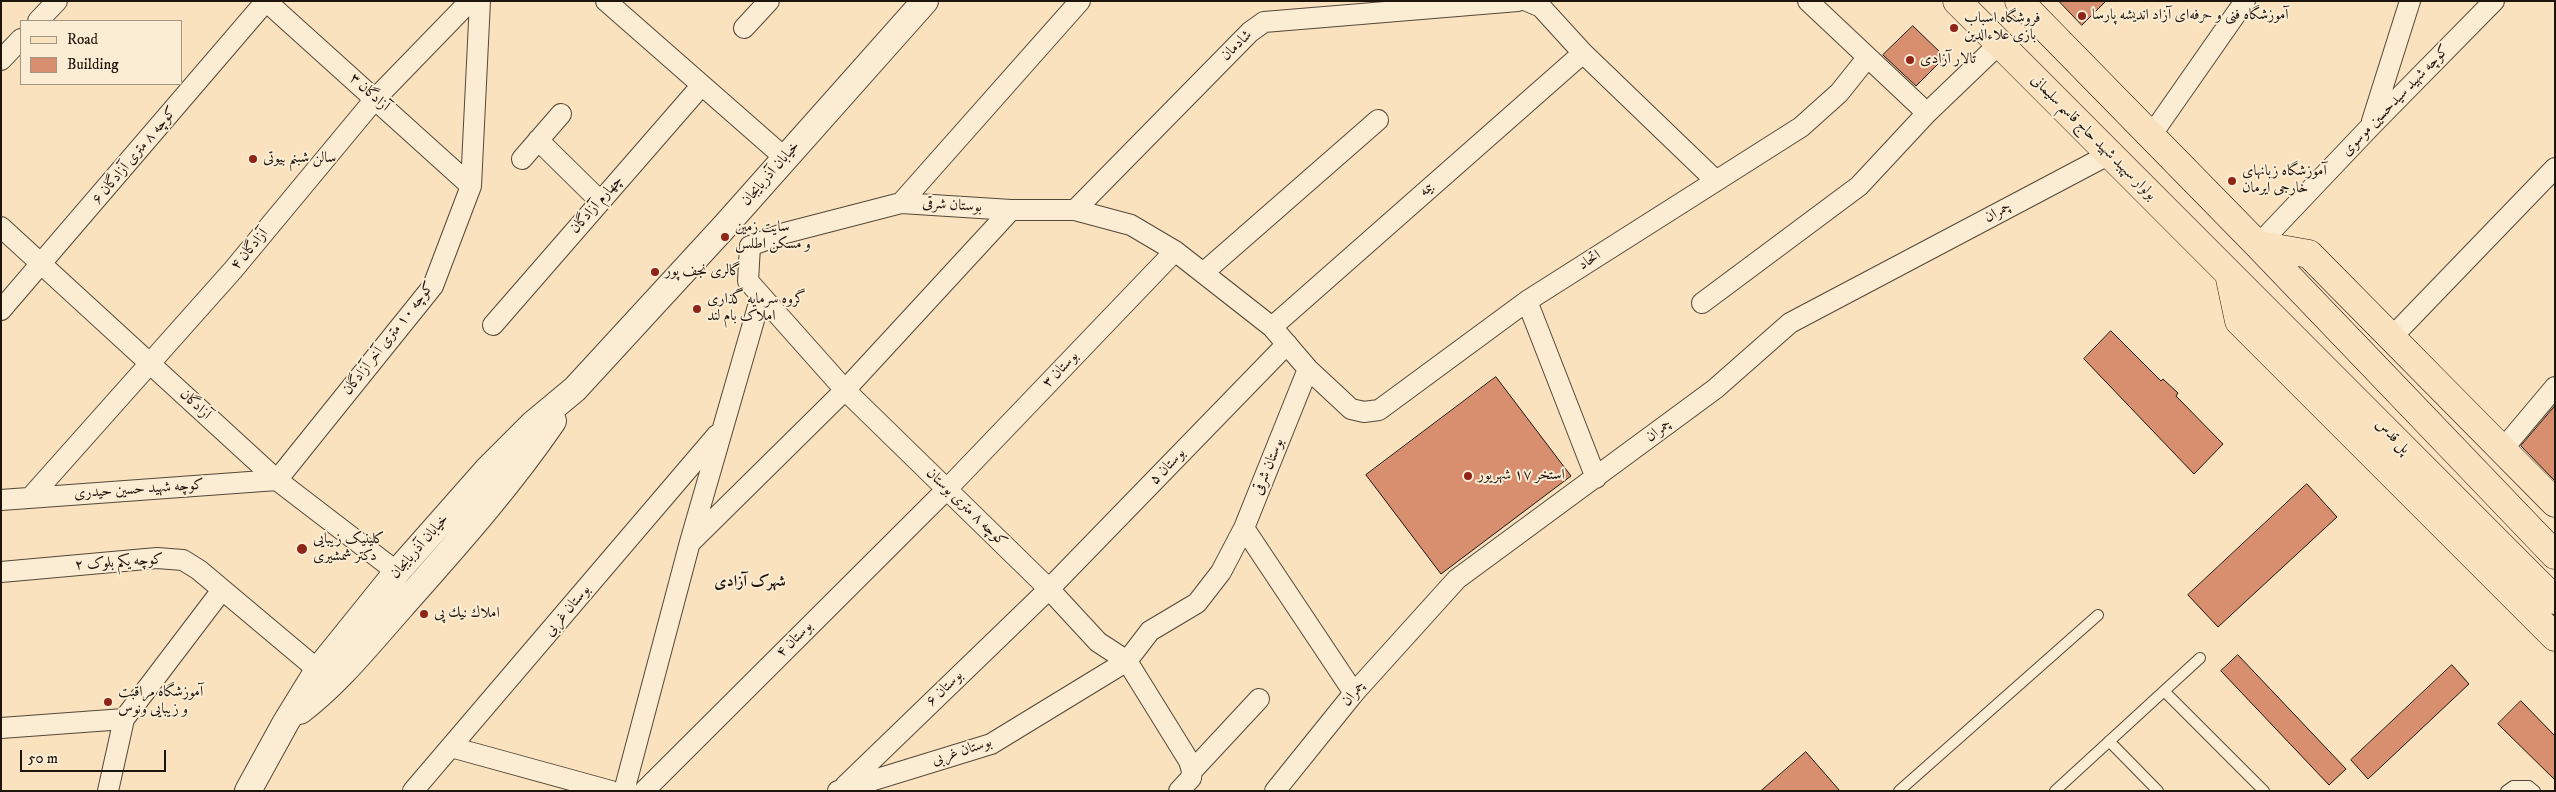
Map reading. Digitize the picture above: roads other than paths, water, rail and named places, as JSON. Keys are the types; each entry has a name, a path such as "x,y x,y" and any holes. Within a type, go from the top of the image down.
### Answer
{"main road":[{"name":"بولوار سپهبد شهید حاج قاسم سلیمانی","path":"1957,1 2070,112 2108,155 2229,274"},
{"path":"2022,2 2150,137 2258,245 2555,555"},
{"path":"2258,245 2309,254 2555,503"},
{"path":"2229,274 2239,321 2555,637"},
{"name":"پل قدس","path":"2229,274 2555,600"}],"street":[{"path":"39,20 57,1"},
{"name":"آزادگان ۳","path":"266,1 471,186"},
{"name":"کوچه ۸ متری آزادگان ۶","path":"1,310 266,1"},
{"name":"آزادگان ۴","path":"30,498 233,270 375,99 470,1"},
{"name":"کوچه ۱۰ متری آخر آزادگان","path":"277,480 433,286 471,186 480,1"},
{"path":"606,1 701,86 786,158"},
{"path":"744,28 769,1"},
{"name":"خیابان آذربایجان","path":"248,791 286,722 318,670 397,572 493,464 533,424 575,389 725,226 925,1"},
{"path":"901,203 1080,1"},
{"name":"شادمان","path":"1074,210 1250,32 1264,22 1518,1"},
{"path":"1527,1 1541,7 1583,53 1715,180"},
{"path":"1808,1 1927,113"},
{"path":"2150,137 2245,1"},
{"path":"2371,126 2410,1"},
{"name":"کوچه شهید سیدحسین موسوی","path":"2258,245 2371,126 2494,1"},
{"path":"1,60 20,40"},
{"path":"1702,303 1859,186 1927,113 1999,44"},
{"name":"بیمه","path":"1272,327 1583,53"},
{"name":"اتحاد","path":"1308,370 1351,408 1364,412 1379,410 1527,301 1801,127 1839,93 1867,58"},
{"name":"چهارم آزادگان","path":"493,326 701,86"},
{"path":"522,159 561,114"},
{"path":"1203,273 1378,120"},
{"path":"538,140 600,201"},
{"name":"چمران","path":"1275,791 1354,693 1458,579 1715,389 1790,323 2108,155"},
{"path":"2391,338 2555,168"},
{"name":"بوستان شرقی","path":"750,246 786,233 901,203 1011,210 1074,210 1131,225 1174,251 1272,327 1308,370 1244,528 1221,572 1197,603 1150,631 1127,661"},
{"path":"690,542 845,390 1011,210"},
{"path":"725,226 750,246"},
{"name":"آزادگان","path":"1,227 277,480 397,572"},
{"name":"کوچه ۸ متری بوستان","path":"750,246 748,282 845,390 1049,589 1098,642 1127,661 1189,761 1192,770"},
{"name":"بوستان ۳","path":"947,489 1174,251"},
{"name":"بوستان غربی","path":"624,791 690,542 761,296"},
{"path":"1527,301 1596,478"},
{"name":"بوستان ۵","path":"1049,589 1287,344"},
{"path":"2502,450 2555,387"},
{"name":"خیابان آذربایجان","path":"286,722 326,691 453,548 530,455 575,389"},
{"name":"بوستان غربی","path":"413,791 722,430"},
{"name":"کوچه شهید حسین حیدری","path":"1,500 277,480"},
{"name":"بوستان ۴","path":"644,791 947,489"},
{"path":"1244,528 1354,693"},
{"name":"کوچه یکم بلوک ۲","path":"1,572 157,558 182,560 222,590 318,670"},
{"name":"بوستان ۶","path":"840,790 1049,589"},
{"path":"108,791 124,719 222,590"},
{"name":"بوستان غربی","path":"840,790 991,744 1127,661"},
{"path":"1179,791 1191,778 1192,770 1259,699"},
{"path":"1,728 124,719"},
{"path":"451,747 611,791"}],"lane":[{"path":"1899,791 2098,616"},
{"path":"2055,791 2200,658"},
{"path":"2164,691 2264,791"},
{"path":"2109,740 2158,791"},
{"path":"2506,791 2513,786 2529,786 2535,791"}],"place":[{"name":"آموزشگاه فنی و حرفه‌ای آزاد اندیشه پارسا","path":"2082,16"},
{"name":"فروشگاه اسباب بازی علاءالدین","path":"1954,28"},
{"name":"تالار آزادی","path":"1910,60"},
{"name":"سالن شبنم بیوتی","path":"253,159"},
{"name":"آموزشگاه زبانهای خارجی ایرمان","path":"2232,181"},
{"name":"سایت زمین و مسکن اطلس","path":"725,237"},
{"name":"گالری نجف پور","path":"655,272"},
{"name":"گروه سرمایه گذاری املاک بام لند","path":"697,309"},
{"name":"استخر ١٧ شهریور","path":"1468,476"},
{"name":"کلینیک زیبایی دکتر شمشیری","path":"302,549"},
{"name":"املاك نيك پى","path":"424,614"},
{"name":"آموزشگاه مراقبت و زیبایی ونوس","path":"108,702"}],"district":[{"name":"شهرک آزادی","path":"750,583"}]}
